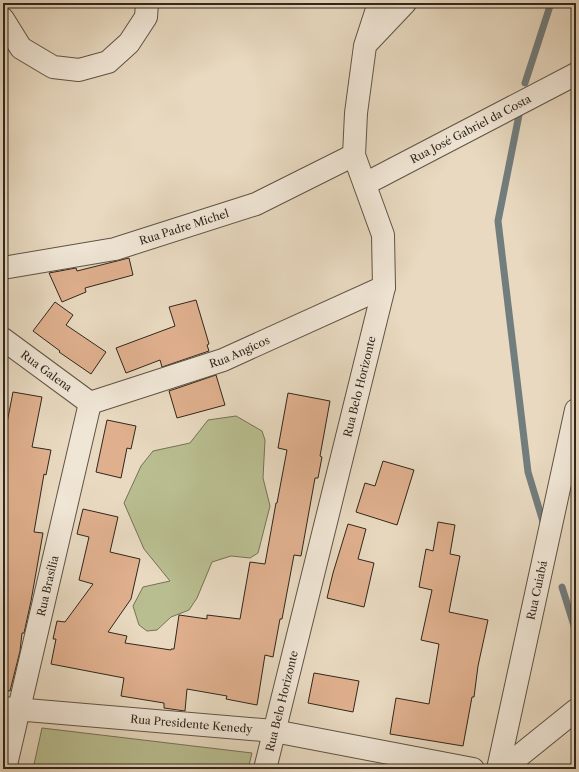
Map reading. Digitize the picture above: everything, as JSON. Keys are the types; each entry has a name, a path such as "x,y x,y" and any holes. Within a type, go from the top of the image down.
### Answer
{"street":[{"path":"3,19 21,48 53,67 79,70 108,62 129,43 146,17 147,3"},
{"name":"Rua Belo Horizonte","path":"265,769 384,287 383,235 354,155 356,114 365,46 379,3"},
{"path":"365,46 405,3"},
{"name":"Rua José Gabriel da Costa","path":"365,184 576,74"},
{"name":"Rua Padre Michel","path":"3,268 115,249 256,204 354,155"},
{"name":"Rua Angicos","path":"90,403 223,360 384,287"},
{"name":"Rua Galena","path":"3,338 90,403"},
{"name":"Rua Brasília","path":"5,769 11,709 90,403"},
{"name":"Rua Cuiabá","path":"498,769 576,410"},
{"name":"Rua Presidente Kenedy","path":"11,709 274,732 473,769"},
{"path":"503,769 576,710"}],"green space":[{"path":"236,416 262,431 265,440 263,478 270,506 258,553 250,558 231,556 212,562 197,598 189,610 171,617 157,630 147,631 139,625 133,606 143,587 170,581 144,549 124,503 141,466 153,451 190,443 208,420"},
{"path":"42,728 252,753 248,769 33,769"}],"building":[{"path":"129,258 133,275 85,288 86,292 62,302 49,273 76,268 77,271"},
{"path":"196,300 209,344 207,345 209,351 162,367 160,360 126,373 116,348 175,326 169,307"},
{"path":"55,302 73,315 66,325 106,352 91,374 59,352 60,351 33,331"},
{"path":"216,375 225,405 177,418 169,391"},
{"path":"13,392 42,397 32,447 51,450 46,475 44,474 34,532 43,533 31,601 24,633 22,633 20,651 10,691 3,690 3,443"},
{"path":"288,393 330,401 320,456 322,457 318,478 315,478 301,556 294,555 273,657 265,655 257,705 226,699 227,696 187,689 185,711 164,708 164,703 121,696 124,678 51,664 56,639 53,639 57,621 65,622 93,584 79,580 89,537 77,534 83,509 118,517 110,552 140,559 131,599 108,632 127,636 125,643 171,650 174,649 179,615 207,619 207,615 240,619 250,562 265,564 287,450 278,448"},
{"path":"107,420 136,426 131,449 127,448 121,478 96,472"},
{"path":"383,461 414,470 397,525 356,512 365,483 375,486"},
{"path":"438,522 455,525 450,554 460,556 449,612 488,620 478,666 474,697 472,697 463,746 390,734 396,698 429,704 439,644 421,640 432,590 419,587 426,549 433,551"},
{"path":"348,524 366,529 358,559 374,563 364,607 327,598"},
{"path":"314,673 359,681 353,712 308,703"}],"waterway":[{"path":"525,83 552,3"},
{"path":"519,115 498,221 528,472 544,525"},
{"path":"562,587 576,632"}]}
